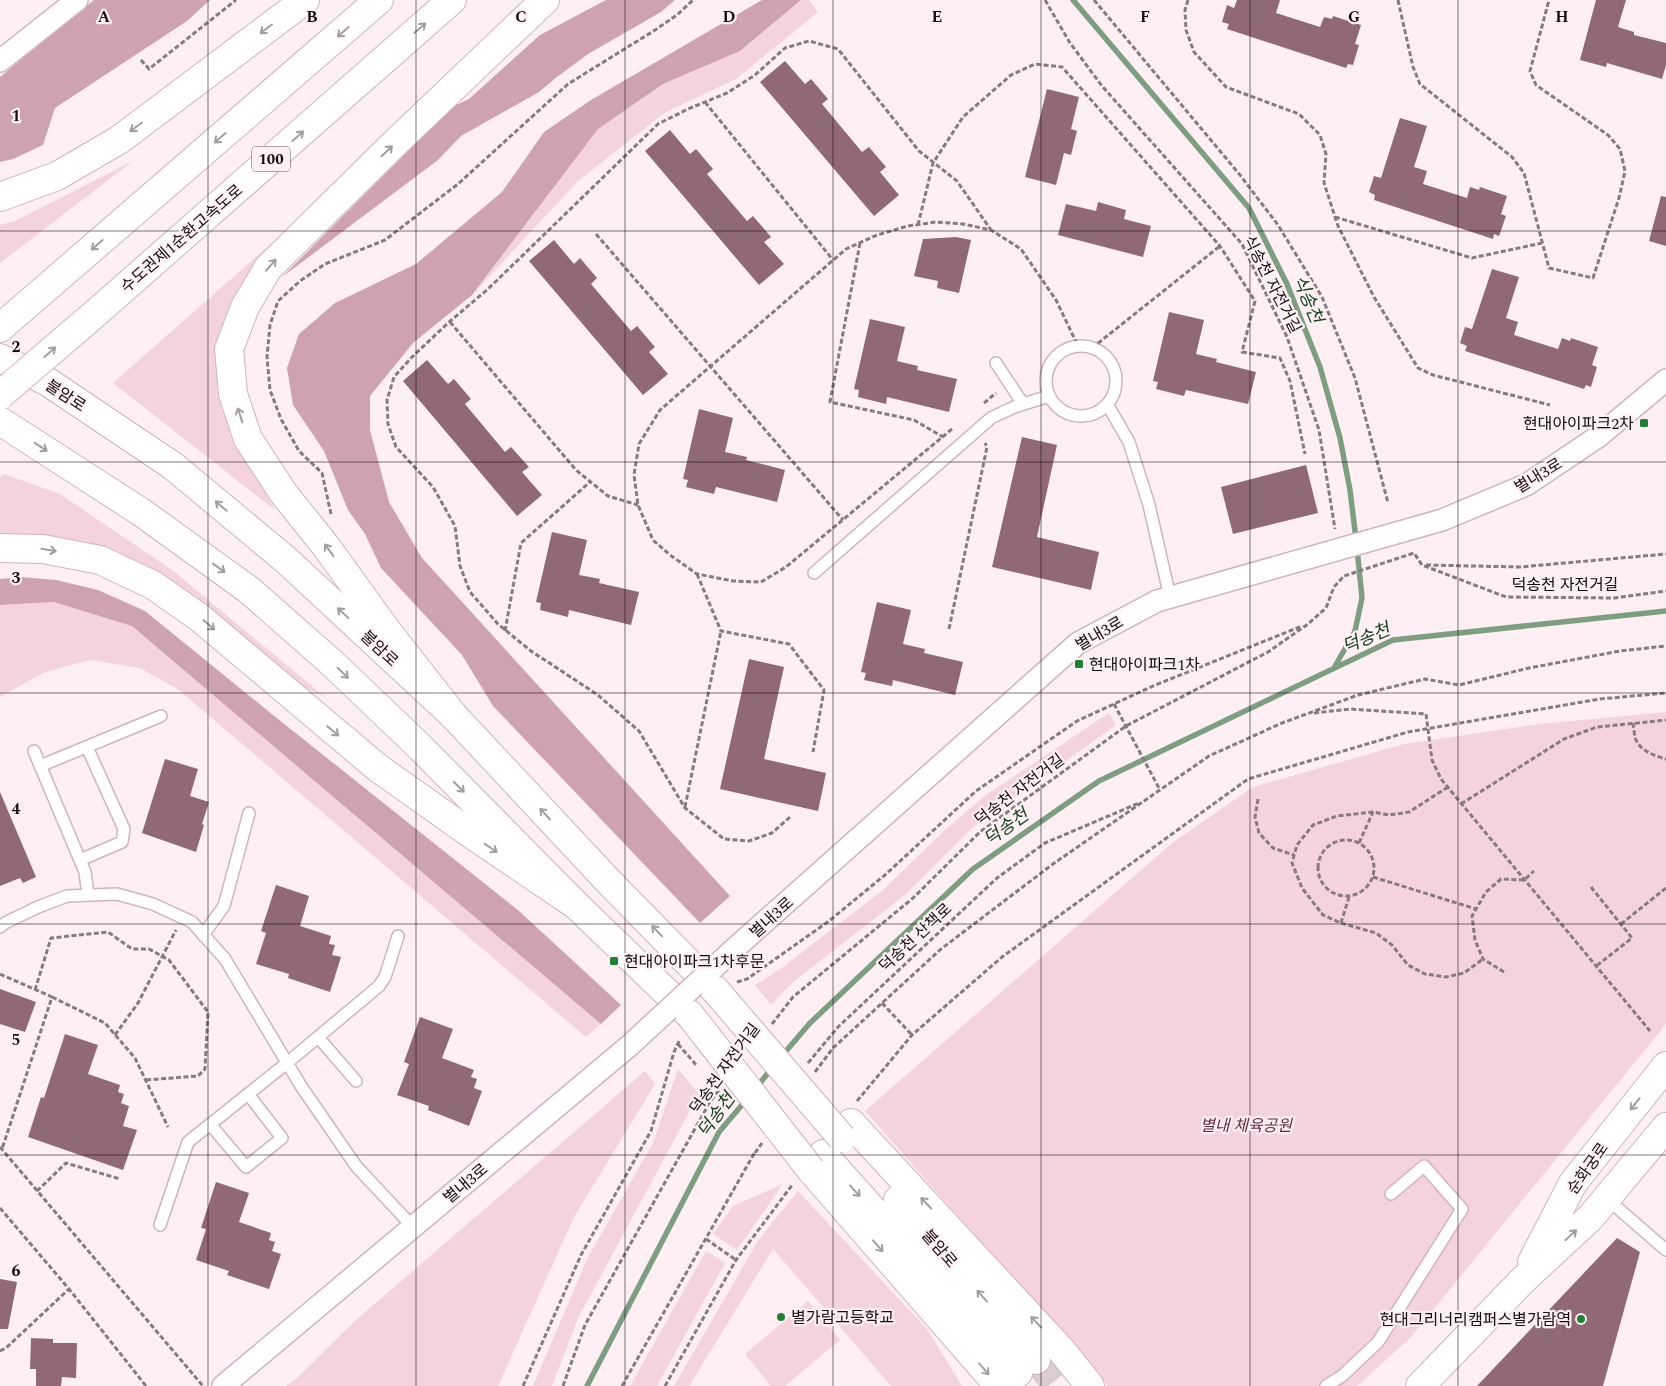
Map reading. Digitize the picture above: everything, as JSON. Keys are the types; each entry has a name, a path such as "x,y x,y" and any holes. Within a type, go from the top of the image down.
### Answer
{"main road":[{"path":"0,197 56,176 119,140 304,0"},
{"path":"0,328 379,0"},
{"name":"수도권제1순환고속도로","path":"0,395 452,0"},
{"path":"452,715 387,631 325,545 284,494 248,439 233,394 229,349 245,307 268,268 396,142 545,0"},
{"name":"불암로","path":"0,358 48,382 173,466 286,560 452,715 610,883 716,991 1018,1373"},
{"path":"0,421 141,512 249,590 332,663 420,747 576,905 690,1015 834,1140 1062,1351 1090,1386"},
{"path":"0,548 43,549 100,560 153,585 200,618 378,768 576,905"},
{"name":"순화궁로","path":"1523,1280 1573,1183 1666,1066"},
{"name":"순화궁로","path":"1420,1386 1523,1280 1590,1218 1666,1127"},
{"path":"1062,1351 1069,1368 1069,1382 1066,1386"}],"street":[{"path":"0,61 76,0"},
{"name":"별내3로","path":"223,1386 628,1046 1078,643 1157,601 1442,520 1526,485 1599,436 1666,380"}],"lane":[{"path":"1078,346 1092,348 1104,354 1112,365 1116,378 1114,392 1107,404 1096,412 1083,416 1070,414 1058,407 1050,396 1046,383 1048,370 1054,358 1065,349 1078,346"},
{"path":"996,363 1023,404"},
{"path":"814,573 991,418 1023,404 1050,396"},
{"path":"1107,404 1129,442 1149,505 1170,597"},
{"path":"40,766 161,716"},
{"path":"80,860 122,842 124,829 87,747"},
{"path":"34,751 85,872 88,895"},
{"path":"204,935 224,906 250,813"},
{"path":"0,927 38,907 67,896 117,894 153,904 192,922 225,959 301,1086 356,1166 413,1227"},
{"path":"160,1226 188,1142 379,986 385,977 398,936"},
{"path":"318,1036 356,1081"},
{"path":"210,1124 246,1167 282,1138 248,1094"},
{"path":"1326,1386 1342,1376 1378,1342 1462,1210 1424,1166 1391,1194"},
{"path":"1606,1198 1666,1250"}],"path":[{"path":"141,60 149,69 236,0"},
{"path":"332,519 322,473 299,451 281,419 270,390 266,357 270,325 278,301 325,264 385,240 458,184 568,84 652,32 677,15 693,0"},
{"name":"식송천 자전거길","path":"1045,0 1070,43 1102,86 1242,244 1287,337 1318,430 1340,549"},
{"name":"식송천 자전거길","path":"1094,0 1245,182 1278,225 1322,297 1355,378 1388,503"},
{"path":"1188,0 1185,10 1186,30 1194,52 1226,87 1299,114 1320,135 1326,154 1324,183 1335,217 1374,297 1418,368 1433,375 1550,405"},
{"path":"1398,0 1413,66 1420,84 1512,157 1524,173 1549,268 1593,278 1619,198 1625,171 1620,149 1608,135 1536,85 1530,71 1548,0"},
{"path":"790,817 772,833 749,841 724,839 685,808 640,731 598,696 531,651 498,624 470,592 460,566 455,526 432,488 396,447 388,424 387,400 394,377 411,358 488,289 658,124 727,93 755,75 785,48 809,41 838,49 919,151 956,181 991,230"},
{"path":"918,225 933,163 963,116 1011,75 1035,64 1062,66 1220,246 1255,301 1242,352 1280,358 1290,381 1305,454"},
{"path":"705,102 833,260"},
{"path":"1335,217 1472,258 1542,242"},
{"path":"958,424 786,567 761,582 732,582 697,574 653,540 638,505 634,475 638,444 660,410 846,249 877,235 936,222 963,224 991,230 1021,249 1056,300 1078,346"},
{"path":"596,234 842,520"},
{"path":"860,243 830,402 914,420 943,437"},
{"path":"1092,348 1220,246"},
{"path":"450,322 576,470 608,496 638,505"},
{"path":"981,406 996,393"},
{"path":"949,629 987,447 978,429"},
{"path":"505,631 521,544 590,482"},
{"name":"덕송천 자전거길","path":"769,1028 793,997 913,898 980,832 1126,726 1268,652 1308,624 1326,608 1334,587 1346,576 1414,553 1422,565 1506,597 1614,598 1666,591"},
{"path":"1422,565 1520,567 1666,554"},
{"path":"685,808 721,631 697,574"},
{"path":"716,991 747,979 829,921 885,875 976,791 1077,721 1153,686 1308,624"},
{"path":"721,631 789,644 818,682 824,690 813,752"},
{"path":"811,1078 833,1048 941,949 1053,864 1210,756 1282,723 1358,695 1425,679 1459,685 1529,668 1620,651 1666,646"},
{"path":"665,1386 736,1260 793,1185 834,1140 860,1098 912,1036 1002,957 1248,780 1408,732 1600,699 1666,693"},
{"path":"1114,704 1160,790"},
{"path":"1307,714 1350,709 1426,714 1432,760 1440,779 1650,1031"},
{"path":"1461,804 1564,739 1597,727 1666,720"},
{"path":"1633,723 1636,740 1644,750 1657,757 1666,759"},
{"path":"1448,787 1409,812 1388,815 1372,812 1337,816 1313,825 1298,845 1292,863 1302,888 1323,915 1341,923 1376,933 1392,945 1408,965 1424,974 1446,977 1464,972 1483,958"},
{"path":"1258,799 1255,817 1258,833 1273,848 1294,855"},
{"name":"덕송천 산책로","path":"805,1067 838,1026 997,878 1045,843 1146,800"},
{"path":"1359,843 1372,812"},
{"path":"1351,840 1359,843 1366,847 1374,861 1373,877 1364,891 1349,896 1333,894 1321,882 1317,866 1322,851 1335,841 1351,840"},
{"path":"1504,972 1483,958 1475,940 1472,916 1486,892 1501,879 1524,880 1534,871"},
{"path":"1373,877 1476,909"},
{"path":"1591,887 1632,938 1595,967"},
{"path":"1621,924 1666,888"},
{"path":"1341,923 1349,896"},
{"path":"115,1035 138,1003 182,918"},
{"path":"36,990 51,938 108,932 132,949 149,949 169,960 208,1012 205,1069 198,1076 146,1080"},
{"path":"0,974 105,1023 136,1058 168,1127"},
{"path":"52,997 1,1148 204,1386"},
{"path":"882,1003 912,1036"},
{"path":"523,1386 581,1255 651,1131 674,1052 690,1015"},
{"name":"덕송천 자전거길","path":"563,1386 585,1325 710,1102 726,1082"},
{"path":"622,1386 765,1137"},
{"path":"37,1191 66,1163 120,1179"},
{"path":"0,1208 69,1289 146,1386"},
{"path":"706,1239 736,1260"},
{"path":"0,1351 6,1348 69,1289"}],"green space":[{"path":"801,0 809,0 818,12 736,79 664,113 578,181 472,295 598,129 663,84 740,51"},
{"path":"133,161 0,263 0,225 15,221"},
{"path":"273,242 255,266 220,343 217,390 233,439 276,511 113,383"},
{"path":"4,474 60,494 172,570 325,697 303,687 167,586 0,538 0,477"},
{"path":"54,602 132,625 601,1024 586,1037 179,690 140,668 90,660 45,672 0,697 0,605"},
{"name":"별내 체육공원","path":"1666,712 1666,1024 1411,1337 1357,1386 1108,1386 865,1111 1172,843 1253,787 1404,744 1540,724"},
{"path":"1109,713 1116,725 972,828 905,895 793,982 771,1005 755,985 779,970 883,890 947,828 986,795"},
{"path":"678,1069 699,1094 578,1318 552,1386 533,1386 587,1259 653,1143"},
{"path":"645,1071 655,1084 574,1217 498,1386 286,1386 298,1377 357,1319"},
{"path":"783,1184 737,1250 713,1234 733,1206"},
{"path":"798,1191 927,1329 962,1386 891,1386 773,1249 689,1386 674,1386 759,1239"},
{"path":"706,1251 725,1263 657,1386 630,1386"},
{"path":"808,1301 840,1340 785,1386 771,1386 745,1354"}],"shaded area":[{"path":"94,0 210,0 187,21 55,108 43,145 13,159 0,162 0,77"},
{"path":"606,0 675,0 661,12 588,54 539,92 461,136 438,160 282,277 452,107 469,99 540,35"},
{"path":"762,0 801,0 740,51 663,84 598,129 472,295 413,343 370,396 370,430 389,502 422,558 730,896 700,923 493,706 462,655 381,568 365,534 348,510 324,451 293,405 287,368 299,334 335,303 416,264 502,192 544,132 591,100"},
{"path":"21,577 56,580 98,590 145,611 519,911 621,1005 601,1024 132,626 54,602 0,605 0,579"}],"building":[{"path":"1237,0 1280,0 1276,13 1320,27 1324,17 1332,19 1333,16 1361,25 1355,44 1359,45 1353,65 1348,64 1346,68 1227,29 1229,24 1222,22 1227,5 1234,8"},
{"path":"1596,0 1626,0 1618,27 1634,32 1634,35 1666,43 1666,65 1662,79 1607,63 1606,67 1580,60"},
{"path":"785,61 805,84 811,79 828,99 822,104 862,152 869,147 886,167 880,172 899,195 874,216 760,82"},
{"path":"1047,89 1079,97 1071,129 1077,131 1071,155 1064,153 1056,185 1025,177"},
{"path":"1400,118 1427,126 1414,167 1427,171 1423,184 1467,198 1470,187 1479,190 1480,187 1507,196 1501,214 1506,216 1499,236 1494,234 1493,239 1374,200 1375,195 1369,192 1374,176 1381,178"},
{"path":"670,130 690,154 696,149 713,169 707,174 747,221 753,216 771,237 764,242 784,264 759,285 645,151"},
{"path":"1661,196 1666,197 1666,246 1649,241"},
{"path":"1098,202 1126,210 1124,219 1151,226 1143,257 1058,235 1066,204 1096,211"},
{"path":"956,237 971,240 959,293 937,288 938,281 914,276 923,239"},
{"path":"554,240 574,264 580,258 597,278 591,284 631,331 637,326 655,347 649,352 668,374 643,395 529,261"},
{"path":"1492,269 1519,277 1506,318 1518,322 1514,335 1558,349 1562,338 1570,341 1571,338 1598,347 1592,365 1597,367 1591,387 1586,385 1584,389 1465,351 1467,346 1460,343 1465,327 1472,329"},
{"path":"1169,312 1204,320 1196,354 1217,359 1216,362 1256,372 1248,404 1186,390 1184,396 1156,389 1158,382 1153,381"},
{"path":"870,319 905,327 897,361 918,366 917,370 957,379 949,412 887,397 886,404 858,397 859,390 854,389"},
{"path":"427,360 448,384 454,379 471,399 465,404 505,452 511,447 529,467 522,472 542,495 517,516 403,381"},
{"path":"699,409 733,418 725,452 747,457 746,460 785,470 777,502 716,487 714,494 686,487 688,480 683,479"},
{"path":"1022,437 1057,445 1037,537 1099,552 1091,590 992,567"},
{"path":"1306,465 1318,513 1233,534 1221,487"},
{"path":"552,532 587,540 579,575 600,579 599,583 639,592 631,625 569,610 568,617 540,610 541,603 536,602"},
{"path":"877,602 911,610 903,644 925,649 924,653 963,662 955,695 893,680 892,686 864,680 866,673 861,672"},
{"path":"749,659 784,667 764,759 826,773 818,811 720,789"},
{"path":"165,759 198,769 190,796 209,802 196,852 142,833"},
{"path":"0,792 36,877 23,883 20,878 0,886"},
{"path":"276,885 309,896 300,926 331,936 329,944 335,945 332,955 341,957 330,992 288,978 289,974 256,964 266,933 261,931"},
{"path":"0,989 36,1002 25,1032 0,1024"},
{"path":"420,1017 453,1029 442,1058 474,1070 471,1077 477,1079 474,1088 482,1091 469,1126 428,1110 429,1106 397,1095 409,1064 404,1062"},
{"path":"65,1034 98,1045 88,1074 120,1085 118,1092 124,1094 121,1103 129,1106 123,1126 137,1130 123,1170 28,1137 41,1097 44,1098"},
{"path":"216,1182 249,1193 239,1222 271,1233 269,1240 275,1242 272,1251 281,1254 269,1289 227,1275 229,1271 196,1260 206,1229 201,1228"},
{"name":"현대그리너리캠퍼스별가람역","path":"1617,1238 1640,1252 1603,1386 1477,1386"},
{"path":"0,1279 17,1282 8,1329 0,1329"},
{"path":"31,1338 53,1339 53,1343 77,1343 76,1378 62,1377 61,1386 36,1386 36,1369 30,1369"}],"waterway":[{"name":"식송천","path":"1073,0 1249,208 1287,284 1320,367 1340,438 1350,490 1356,539"},
{"name":"식송천","path":"1334,668 1355,631 1362,598 1357,548"},
{"name":"덕송천","path":"781,1057 810,1023 973,869 1099,781 1393,640 1666,611"},
{"name":"덕송천","path":"756,1088 772,1068"},
{"name":"덕송천","path":"587,1386 719,1132 747,1099"}],"tunnel":[{"path":"1036,1360 1057,1386"}],"place":[{"name":"현대아이파크2차","path":"1644,423"},
{"name":"현대아이파크1차","path":"1079,664"},
{"name":"현대아이파크1차후문","path":"614,961"},
{"name":"별가람고등학교","path":"781,1317"},
{"name":"현대그리너리캠퍼스별가람역","path":"1581,1319"}]}
